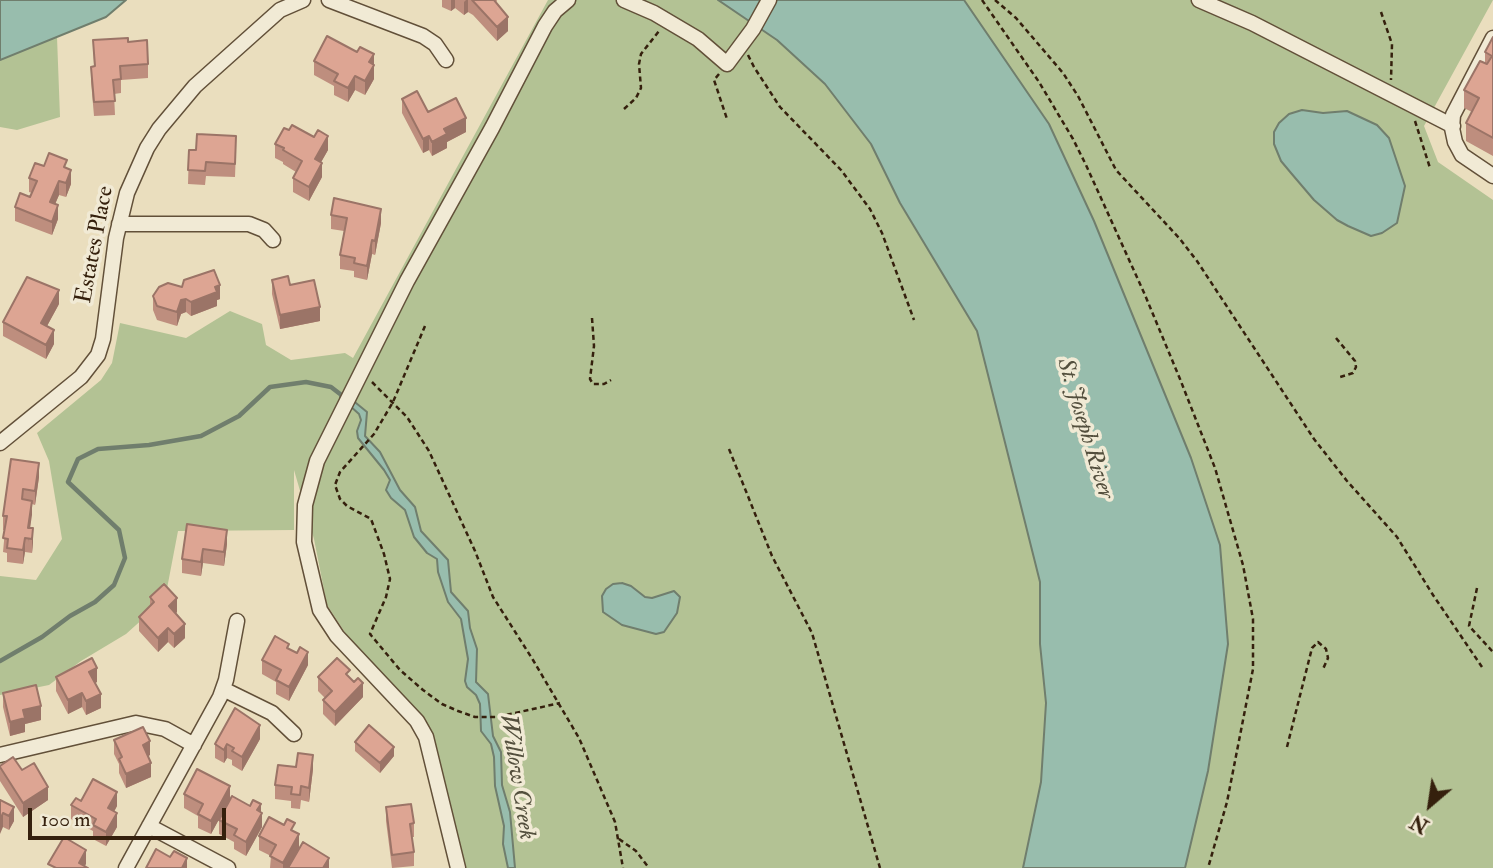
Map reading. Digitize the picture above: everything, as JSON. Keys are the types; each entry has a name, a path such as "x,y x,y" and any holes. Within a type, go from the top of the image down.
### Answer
{"street":[{"name":"Estates Place","path":"0,443 81,377 98,355 103,339 119,224 127,193 147,148 180,102 280,10 303,0"},
{"path":"329,0 423,36 435,44 446,60"},
{"path":"458,868 426,737 417,721 337,636 320,610 304,542 305,505 317,461 407,281 545,26 555,11 568,0"},
{"path":"624,0 667,20 698,39 727,64 769,0"},
{"path":"1199,0 1252,23 1452,126"},
{"path":"1493,38 1453,115 1452,126 1455,142 1462,155 1493,176"},
{"path":"119,224 249,224 264,230 273,240"},
{"path":"126,868 223,689 237,621"},
{"path":"223,689 272,713 294,734"},
{"path":"0,755 136,723 165,729 194,745"},
{"path":"149,826 228,868"}],"path":[{"path":"982,0 1039,82 1086,165 1145,295 1215,468 1243,565 1253,619 1253,669 1227,802 1208,868"},
{"path":"995,0 1016,18 1063,74 1087,113 1116,170 1197,261 1314,439 1397,537 1482,667"},
{"path":"624,109 642,88 639,69 641,54 667,20"},
{"path":"749,34 749,58 780,107 841,170 870,209 882,233 894,273 914,320"},
{"path":"727,64 714,80 727,119"},
{"path":"592,318 594,346 590,379 593,384 604,384 611,380"},
{"path":"425,326 393,402 371,438 340,472 335,485 340,499 347,506 371,519 390,579 386,597 370,634 400,670 423,690 442,704 475,717 497,717 560,703"},
{"path":"1336,338 1355,361 1356,367 1353,373 1340,377"},
{"path":"361,374 376,384 407,417 429,451 493,597 579,738 615,822 623,868"},
{"path":"729,449 772,556 811,633 880,868"},
{"path":"1477,588 1469,626 1493,652"},
{"path":"1287,747 1312,648 1318,642 1326,649 1328,658 1323,669"},
{"path":"618,837 636,851 649,868"}],"shaded area":[{"path":"548,0 718,0 777,40 825,84 871,144 900,204 977,331 1040,582 1040,644 1046,703 1041,782 1023,868 458,868 429,746 376,680 327,605 314,539 294,470 294,530 178,531 165,599 126,634 81,661 49,685 0,695 0,576 36,580 62,539 49,461 37,433 101,380 112,363 120,323 186,338 230,311 262,324 266,345 291,360 345,353 353,358"},
{"path":"964,0 1493,0 1424,126 1438,162 1493,200 1493,868 1185,868 1208,771 1191,458 1094,221 1049,124"},
{"path":"57,37 60,117 17,130 0,127 0,60"}],"water":[{"path":"0,0 126,0 106,17 0,60"},
{"name":"St. Joseph River","path":"718,0 964,0 1049,124 1094,221 1191,458 1220,545 1228,644 1208,771 1185,868 1023,868 1041,782 1046,703 1040,644 1040,582 977,331 900,203 871,144 825,84 777,40"},
{"path":"1302,110 1323,113 1347,111 1377,125 1389,138 1405,186 1397,223 1382,233 1371,236 1348,226 1314,200 1291,173 1281,161 1274,144 1274,132 1289,114"},
{"path":"345,390 367,412 365,436 380,452 400,490 415,507 421,531 448,560 451,592 468,611 477,649 476,682 488,694 493,736 501,752 502,785 510,812 515,868 508,868 503,844 504,826 495,786 491,744 481,731 480,704 465,681 468,659 461,619 448,602 438,572 437,559 427,553 414,537 405,510 386,490 390,480 358,438 357,431 361,420 359,414 340,397"},
{"path":"613,584 631,586 645,597 652,598 674,591 680,597 677,613 664,632 656,634 622,625 603,612 602,596 606,589"}],"building":[{"path":"472,0 494,0 508,17 497,27"},
{"path":"327,36 357,52 360,47 374,54 369,62 374,65 365,81 355,76 348,88 334,81 338,74 314,61"},
{"path":"1493,37 1493,138 1466,123 1479,98 1464,90 1480,61 1487,64 1492,56 1485,52"},
{"path":"128,38 128,42 147,40 148,64 120,66 121,79 113,80 115,101 94,102 91,67 95,66 93,40"},
{"path":"417,91 428,112 456,98 466,118 444,129 447,134 432,142 429,136 423,139 402,99"},
{"path":"292,125 314,137 318,130 328,136 315,159 322,163 309,187 293,178 302,161 275,144 284,128 289,130"},
{"path":"197,134 236,136 235,164 206,162 205,171 188,170 189,150 196,150"},
{"path":"49,153 67,160 64,167 71,170 66,183 59,181 50,202 58,205 52,222 15,207 20,193 30,197 37,181 29,178 35,163 44,166"},
{"path":"334,198 381,209 367,266 354,263 355,258 340,255 347,218 331,215"},
{"path":"214,270 220,285 215,287 217,292 191,302 181,300 177,312 157,306 153,296 159,287 168,283 182,287 184,280"},
{"path":"288,276 290,285 314,280 320,307 280,315 272,280"},
{"path":"27,277 59,290 41,323 54,330 46,345 3,322"},
{"path":"11,459 39,463 35,491 23,489 22,499 32,501 28,528 33,528 32,539 25,538 23,550 7,548 8,539 3,538 7,516 3,516"},
{"path":"187,524 227,530 224,552 203,549 201,562 182,559"},
{"path":"164,584 177,598 169,606 185,624 174,634 168,628 158,638 139,617 154,602 150,597"},
{"path":"275,636 289,644 287,648 297,653 300,647 308,652 289,687 276,680 281,670 262,660"},
{"path":"92,658 97,668 89,672 101,694 86,701 82,693 68,700 56,677"},
{"path":"337,658 350,670 346,674 354,682 358,678 363,683 335,712 323,700 332,691 318,677"},
{"path":"36,685 41,706 23,710 25,718 10,722 3,693"},
{"path":"235,708 260,725 242,757 227,744 224,750 215,744"},
{"path":"369,725 394,747 380,763 355,742"},
{"path":"143,727 150,741 143,745 151,763 126,774 114,740"},
{"path":"298,753 313,755 309,788 301,786 300,795 291,794 292,787 275,785 278,765 296,767"},
{"path":"13,757 22,770 34,763 48,787 23,803 0,767"},
{"path":"197,769 230,786 211,821 198,814 203,804 184,794"},
{"path":"93,779 117,792 108,808 117,813 106,832 93,825 96,819 71,805 76,798 81,801"},
{"path":"232,796 250,806 253,800 261,804 257,810 262,813 246,842 234,835 237,829 219,820"},
{"path":"0,800 14,807 9,816 3,813 0,820"},
{"path":"411,804 414,823 410,824 414,852 392,855 386,807"},
{"path":"269,817 284,825 287,819 295,823 291,830 299,834 283,863 270,856 276,845 259,836"},
{"path":"64,837 86,850 79,863 88,868 56,868 48,864"},
{"path":"303,842 329,858 323,868 288,868"},
{"path":"156,849 170,857 174,851 187,858 182,868 146,868"}],"waterway":[{"name":"Willow Creek","path":"0,661 95,602 114,585 125,558 119,530 68,482 78,459 98,449 149,445 201,436 239,416 270,387 306,382 331,387 344,397"}]}
